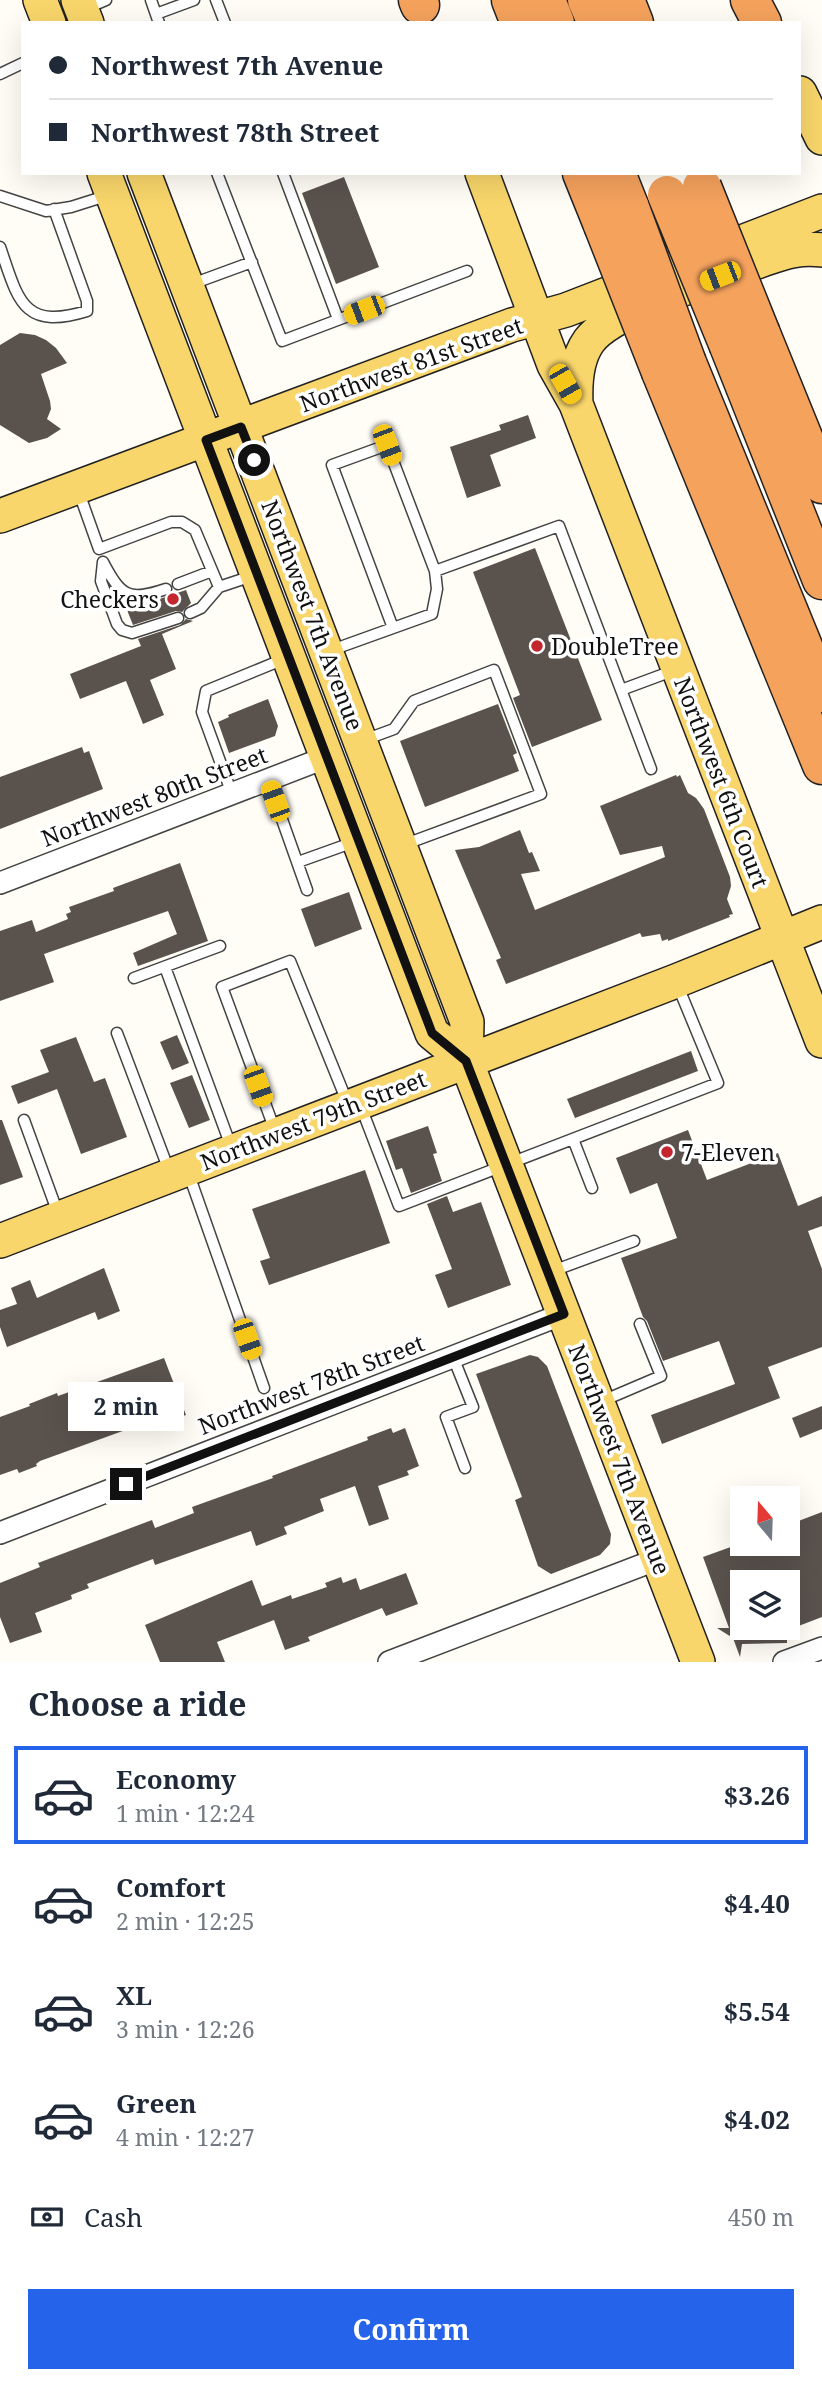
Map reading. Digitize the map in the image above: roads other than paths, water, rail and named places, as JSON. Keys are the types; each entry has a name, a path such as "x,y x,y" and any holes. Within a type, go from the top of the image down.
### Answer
{"highway":[{"path":"511,0 519,21"},
{"path":"546,0 554,21"},
{"path":"587,0 596,21"},
{"path":"625,0 633,21"},
{"path":"750,0 761,21"},
{"path":"584,175 616,217 822,765"},
{"path":"616,175 616,217"},
{"path":"681,182 745,340 822,580"},
{"path":"745,340 822,484"},
{"path":"674,367 822,693"}],"main road":[{"path":"40,0 47,21"},
{"path":"801,95 822,138"},
{"name":"Northwest 7th Avenue","path":"145,175 467,1022 466,1061 698,1662"},
{"name":"Northwest 6th Court","path":"483,175 535,318 554,365 576,404 822,1041"},
{"name":"Northwest 7th Avenue","path":"108,183 432,1033 466,1061"},
{"name":"Northwest 81st Street","path":"0,516 535,318 566,310 822,211"},
{"path":"576,404 575,385 582,352 590,340 616,318 765,259 808,248 822,250"},
{"name":"Northwest 79th Street","path":"0,1241 676,981 822,922"}],"street":[{"path":"771,0 776,21"},
{"name":"Northwest 80th Street","path":"0,883 327,757"},
{"name":"Northwest 78th Street","path":"0,1533 564,1314"},
{"path":"389,1662 658,1559"},
{"path":"784,1662 822,1648"}],"lane":[{"path":"151,0 158,18 194,0"},
{"path":"216,0 224,21"},
{"path":"0,74 21,64"},
{"path":"218,175 282,341 467,271"},
{"path":"284,175 338,319"},
{"path":"0,196 46,211 71,207 108,183"},
{"path":"0,247 16,292 27,308 48,318 63,318 87,311 87,301 54,209"},
{"path":"187,286 251,262"},
{"path":"326,652 393,628 432,614 437,589 435,571 387,445 332,465 393,628"},
{"path":"77,487 103,562 114,582 124,593 135,597 166,589"},
{"path":"99,549 171,522 182,522 195,530 219,587"},
{"path":"435,571 559,526 651,769"},
{"path":"103,562 100,581 117,624 122,630 132,633 178,618"},
{"path":"178,584 212,572"},
{"path":"190,613 201,608 219,587 258,574"},
{"path":"232,794 202,712 206,691 289,657"},
{"path":"621,690 678,669"},
{"path":"361,741 394,729 414,701 494,670 541,794 400,846"},
{"path":"268,780 307,890"},
{"path":"298,862 359,840"},
{"path":"134,978 220,946"},
{"path":"276,1135 222,987 290,961 399,1206 718,1083 676,981"},
{"path":"165,967 233,1152"},
{"path":"117,1033 179,1172 264,1388"},
{"path":"24,1120 60,1218"},
{"path":"573,1139 592,1188"},
{"path":"548,1273 634,1241"},
{"path":"597,1403 661,1376 640,1324"},
{"path":"453,1357 473,1407 446,1417 465,1468"}],"place":[{"name":"Checkers","path":"173,599"},
{"name":"DoubleTree","path":"537,646"},
{"name":"7-Eleven","path":"667,1152"}]}
